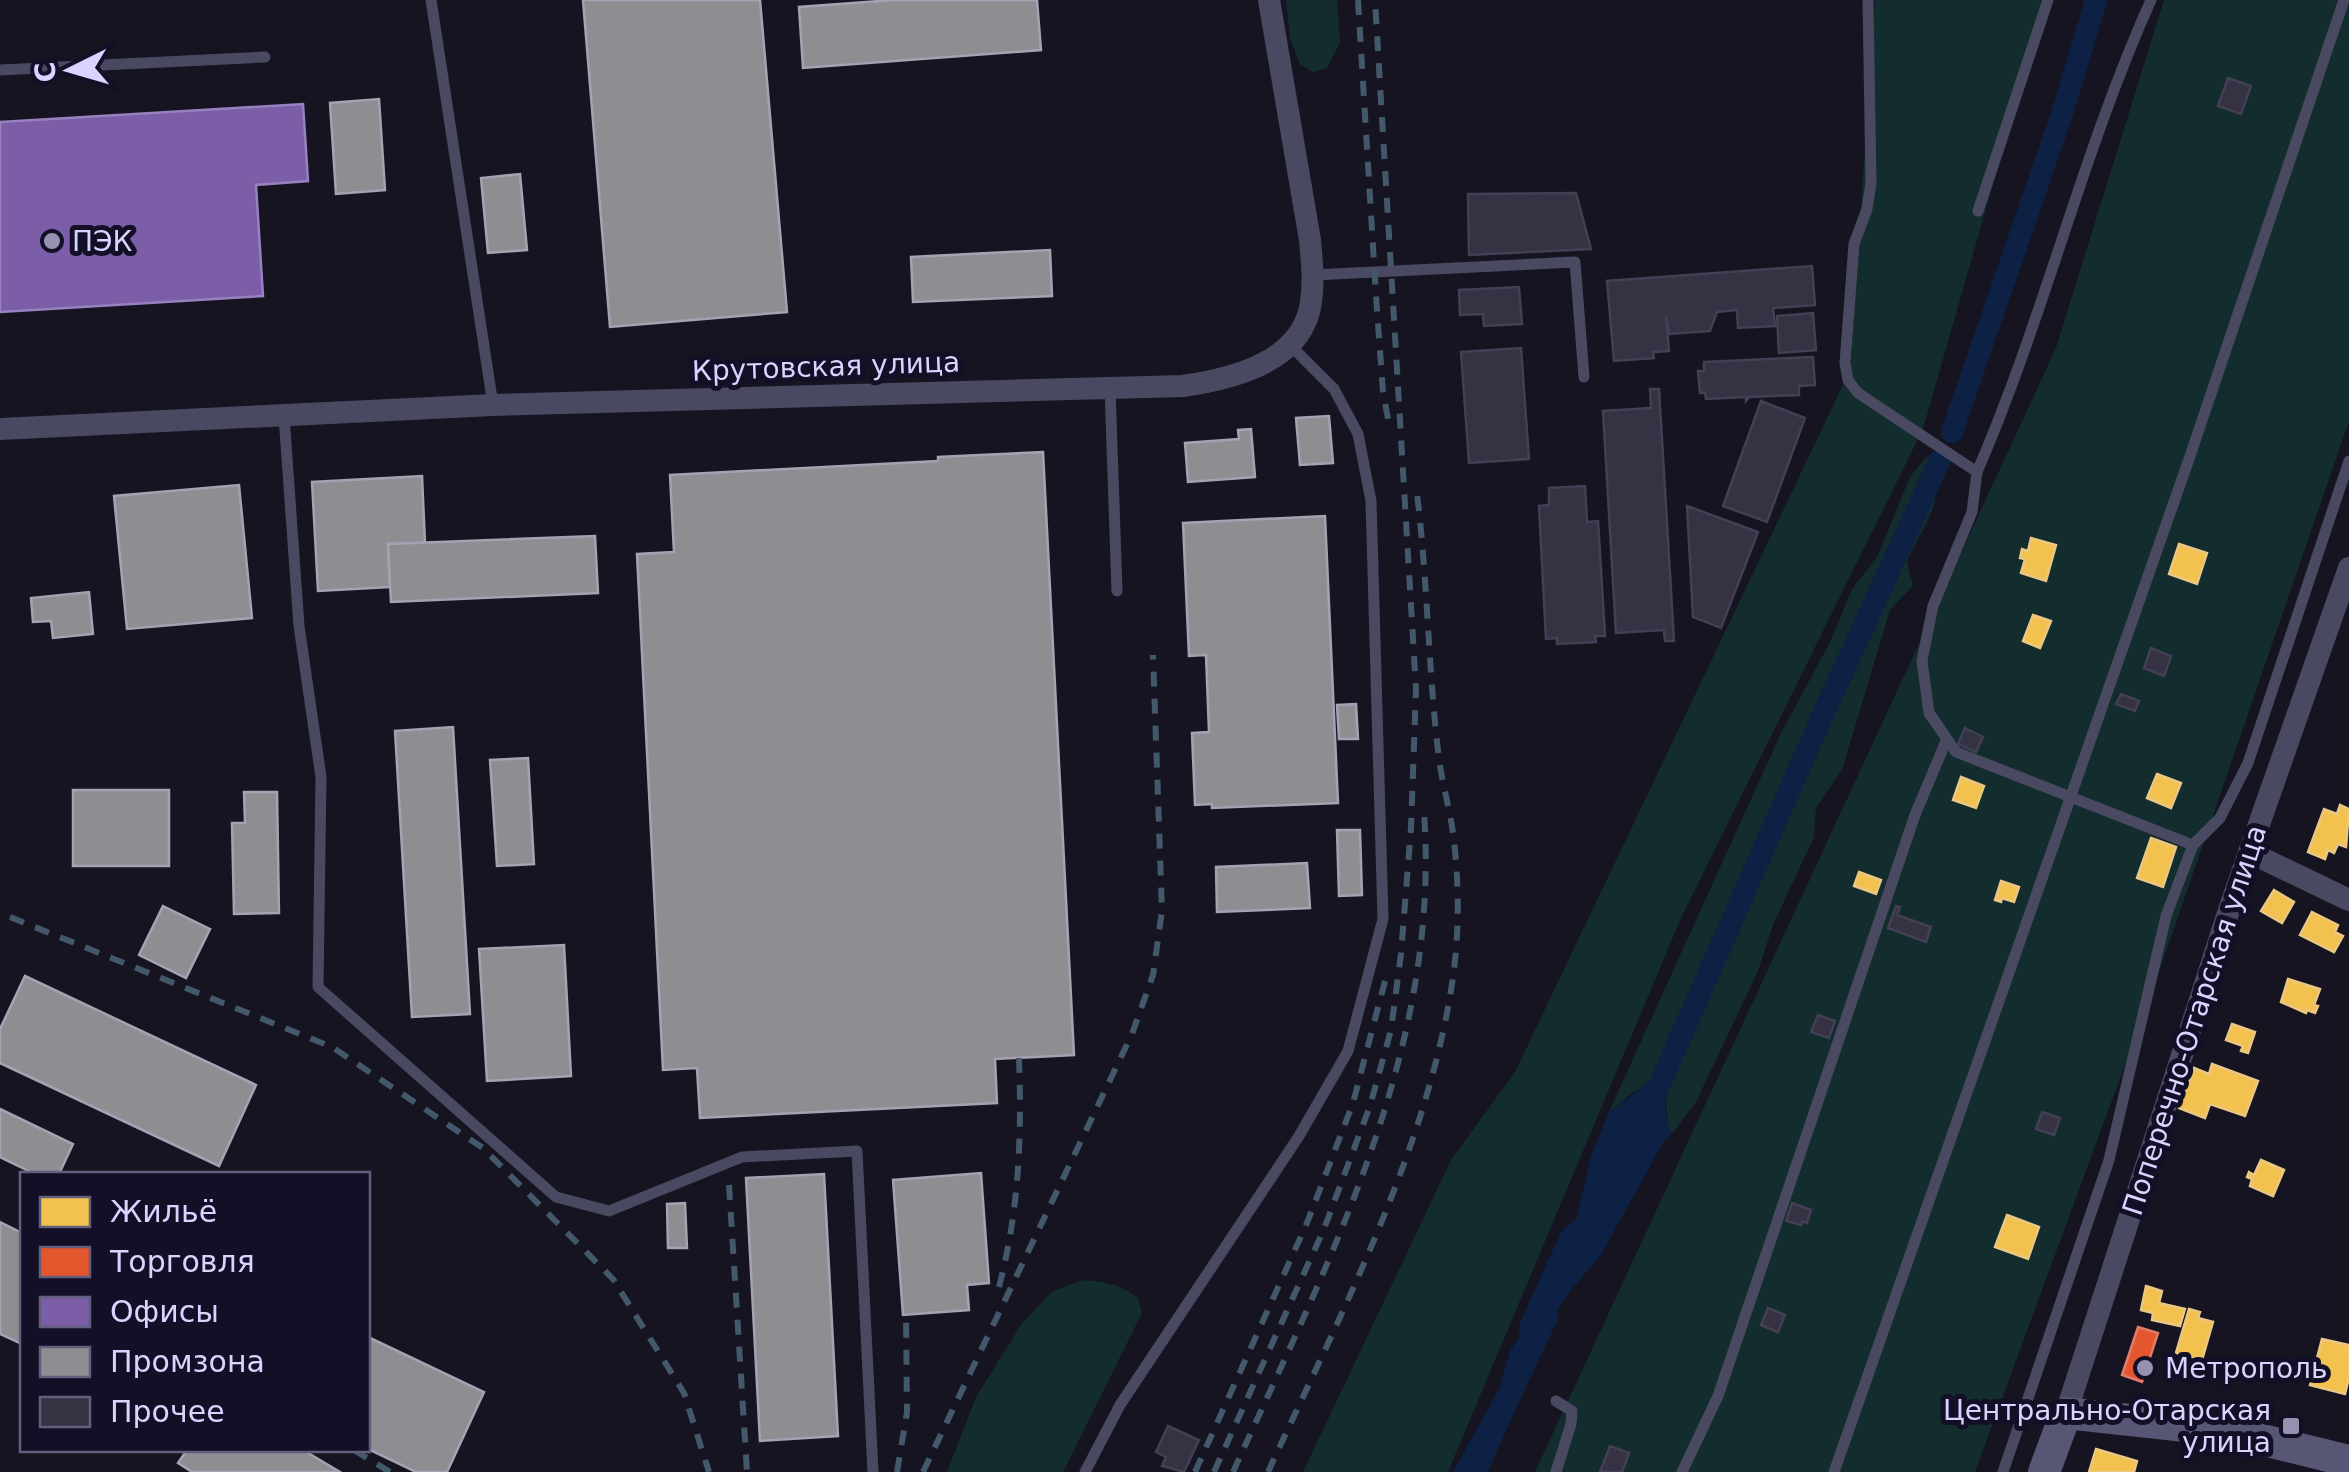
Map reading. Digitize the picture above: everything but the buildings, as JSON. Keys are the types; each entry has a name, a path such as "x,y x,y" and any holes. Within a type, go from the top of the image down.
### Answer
{"street":[{"path":"1270,0 1313,274 1311,306 1290,345"},
{"name":"Крутовская улица","path":"0,428 493,405 1183,386 1222,380 1255,369 1290,345"},
{"name":"Поперечно-Отарская улица","path":"2044,1472 2249,852 2349,568"},
{"path":"2249,852 2349,900"},
{"path":"2066,1413 2222,1430 2349,1461"}],"lane":[{"path":"432,0 493,405"},
{"path":"1868,0 1871,182 1867,209 1854,244 1848,380 1858,394 1976,472"},
{"path":"1978,211 2048,0"},
{"path":"2152,0 2089,158 1998,422 1976,472 1972,512 1933,606 1922,660 1929,713 1956,752 2193,845"},
{"path":"1834,1472 2344,0"},
{"path":"0,70 264,57"},
{"path":"1313,274 1576,262 1584,377"},
{"path":"1085,1472 1120,1405 1299,1136 1348,1051 1383,919 1372,501 1358,434 1334,389 1290,345"},
{"path":"1110,388 1117,591"},
{"path":"284,416 299,626 321,776 318,986 556,1197 609,1212 742,1157 857,1151 872,1472"},
{"path":"2003,1472 2109,1160 2166,916 2193,845 2220,818 2248,763 2349,461"},
{"path":"1682,1472 1718,1396 1915,815 1946,741"},
{"path":"1556,1400 1572,1412 1556,1472"}],"green space":[{"path":"1286,0 1337,0 1340,43 1327,68 1313,72 1300,64 1290,38"},
{"path":"1875,0 2051,0 2008,132 1923,429 1681,918 1448,1472 1303,1472 1451,1160 1515,1072 1850,370"},
{"path":"2164,0 2349,0 2349,421 2157,978 1975,1472 1535,1472 2056,348"},
{"path":"1927,456 1937,483 1936,496 1907,561 1913,586 1890,610 1842,770 1816,808 1814,837 1773,925 1758,971 1696,1102 1672,1134 1667,1122 1666,1089 1634,1091 1608,1114 1781,733 1830,642 1852,589 1877,557 1910,477"},
{"path":"1083,1280 1125,1290 1138,1298 1142,1313 1063,1472 947,1472 976,1397 1022,1323 1053,1291"}],"water":[{"path":"1662,1071 1667,1122 1672,1134 1664,1141 1601,1255 1571,1290 1527,1355 1517,1378 1514,1413 1488,1472 1453,1472 1500,1387 1510,1351 1519,1337 1520,1323 1561,1232 1577,1217 1591,1156 1608,1114"}],"waterway":[{"path":"1952,432 2063,111 2096,0"},
{"path":"1651,1104 1940,460"},
{"path":"1503,1410 1547,1317"}],"railway":[{"path":"1358,0 1383,392 1389,424"},
{"path":"1214,1472 1324,1229 1370,1106 1391,1030 1401,954 1416,689 1375,0"},
{"path":"1268,1472 1351,1292 1403,1167 1441,1041 1453,977 1458,920 1456,863 1435,726 1417,494"},
{"path":"923,1472 1132,1034 1153,975 1162,911 1153,655"},
{"path":"1233,1472 1340,1234 1396,1070 1415,986 1425,901 1424,813"},
{"path":"10,917 332,1047 483,1148 613,1279 684,1393 709,1472"},
{"path":"1195,1472 1307,1223 1353,1103 1385,981"},
{"path":"999,1287 1018,1173 1019,1058"},
{"path":"729,1185 747,1472"},
{"path":"897,1472 907,1412 906,1315"},
{"path":"357,1452 390,1472"}],"place":[{"name":"ПЭК","path":"52,241"},
{"name":"Метрополь","path":"2145,1368"},
{"name":"Центрально-Отарская улица","path":"2291,1426"}]}
